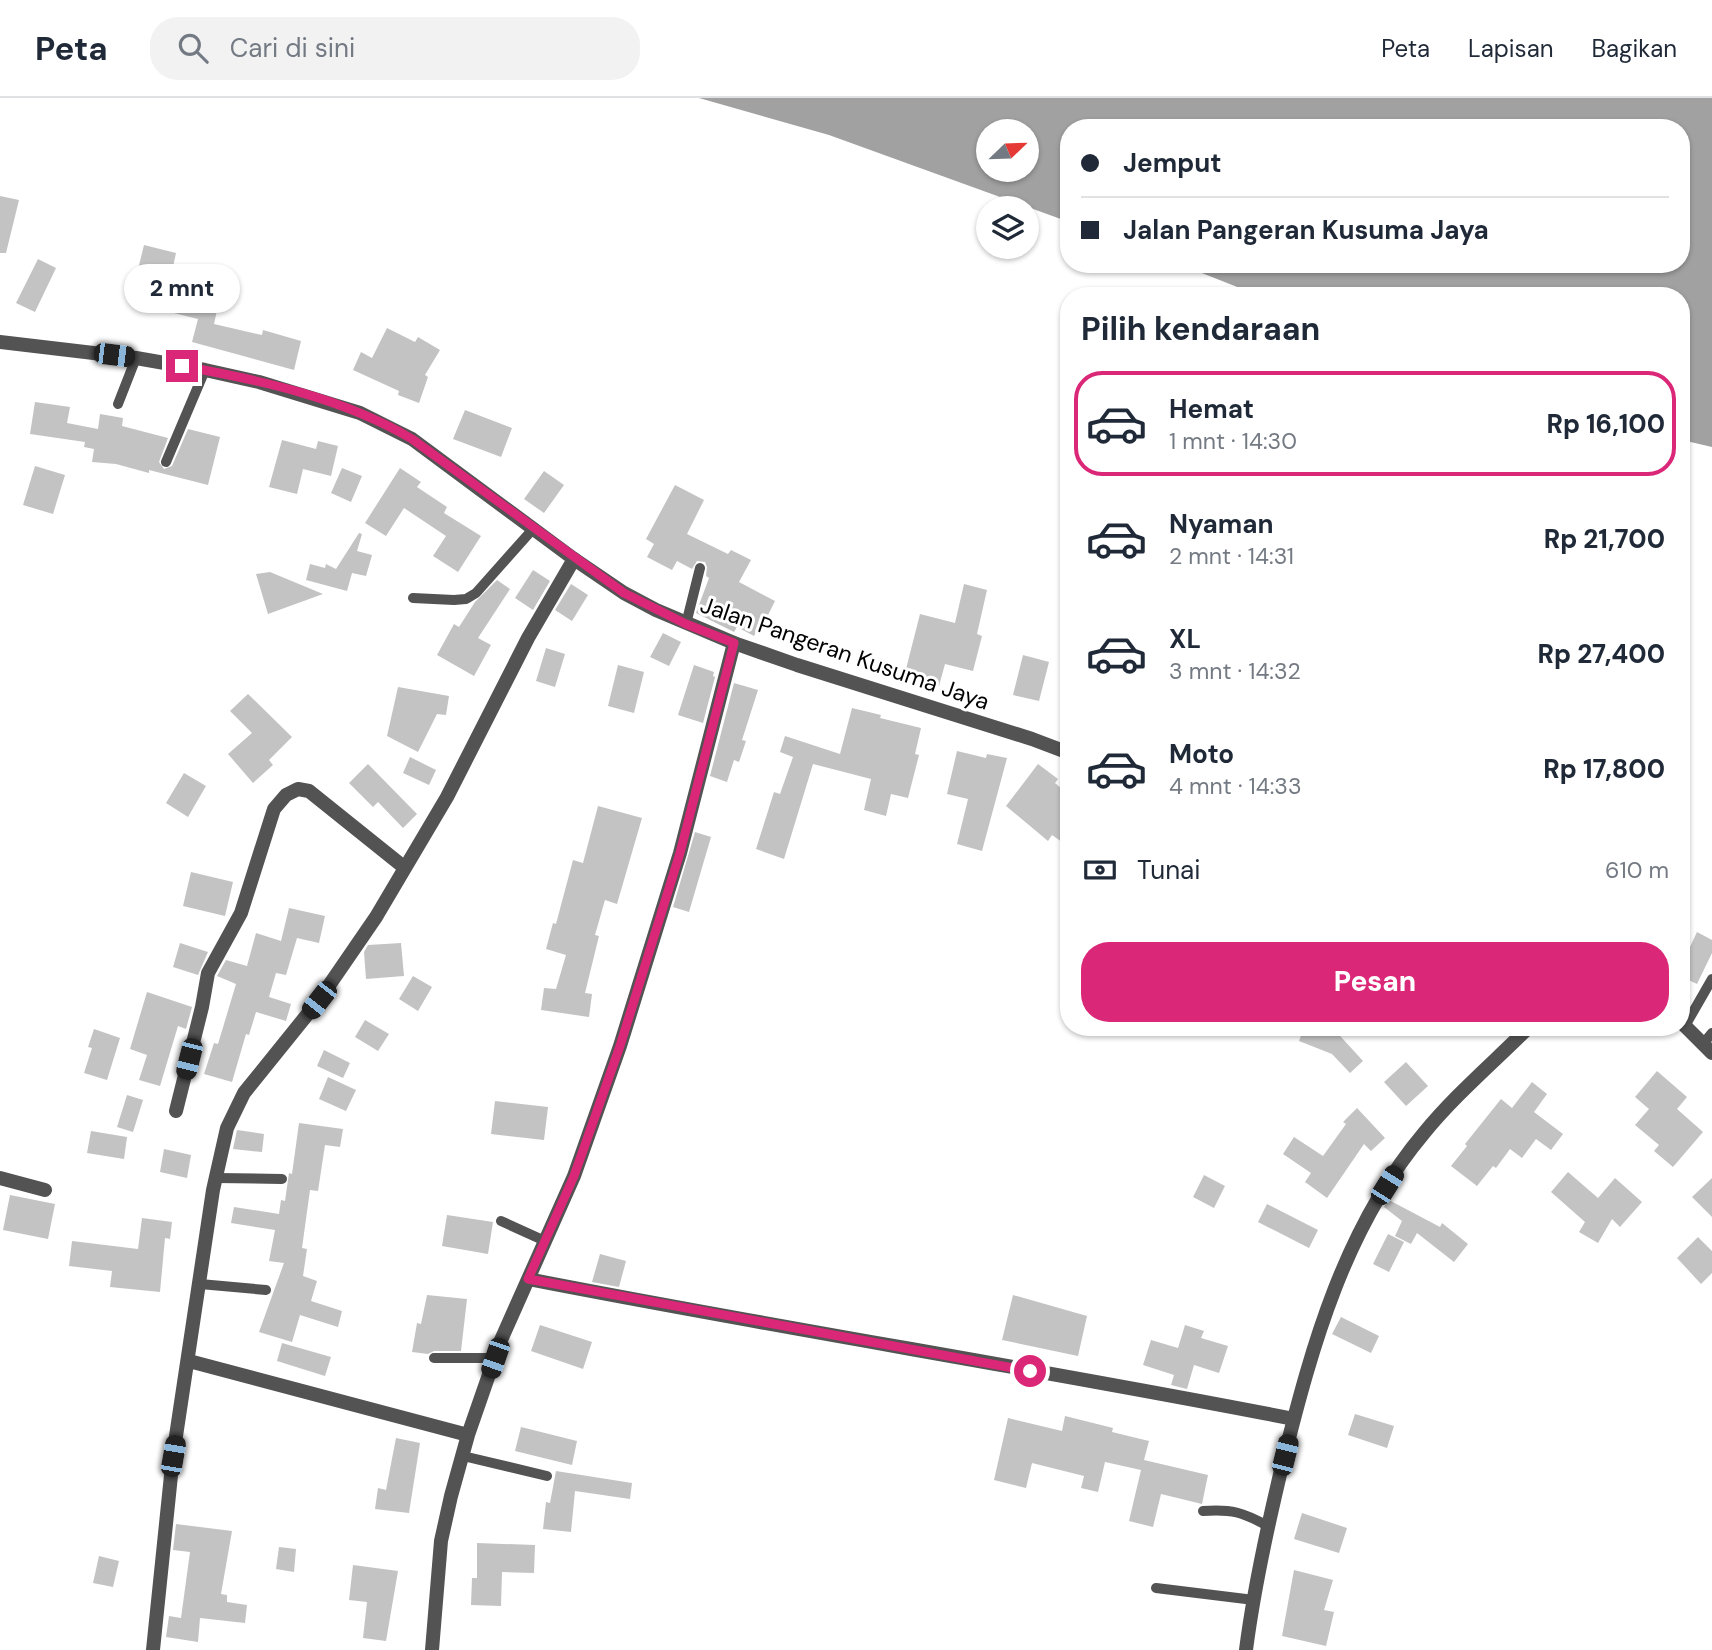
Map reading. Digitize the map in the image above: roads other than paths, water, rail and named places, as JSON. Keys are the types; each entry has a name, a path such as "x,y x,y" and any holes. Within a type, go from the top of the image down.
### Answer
{"street":[{"name":"Jalan Pangeran Kusuma Jaya","path":"0,342 136,358 205,370 260,382 360,413 389,425 412,439 624,593 686,624 734,643 1060,750"},
{"path":"153,1650 173,1456 216,1178 227,1128 244,1093 344,965 405,868 447,797 528,638 574,559"},
{"path":"432,1650 441,1541 468,1435 495,1358 574,1176 620,1046 680,853 734,643"},
{"path":"176,1111 208,973 241,913 274,809 286,795 298,789 309,791 405,868"},
{"path":"1690,1029 1709,1043"},
{"path":"1246,1650 1268,1526 1294,1419 1328,1302 1342,1265 1364,1221 1424,1133 1520,1036"},
{"path":"0,1178 45,1190"},
{"path":"528,1279 1294,1419"},
{"path":"189,1361 468,1435"}],"lane":[{"path":"118,404 136,358"},
{"path":"166,462 205,370"},
{"path":"413,598 466,599 475,593 533,529"},
{"path":"686,624 700,568"},
{"path":"1690,1015 1712,979"},
{"path":"216,1178 282,1179"},
{"path":"501,1221 545,1241"},
{"path":"200,1284 265,1290"},
{"path":"434,1358 495,1358"},
{"path":"463,1455 547,1476"},
{"path":"1203,1511 1241,1511 1268,1526"},
{"path":"1156,1588 1254,1600"}]}
